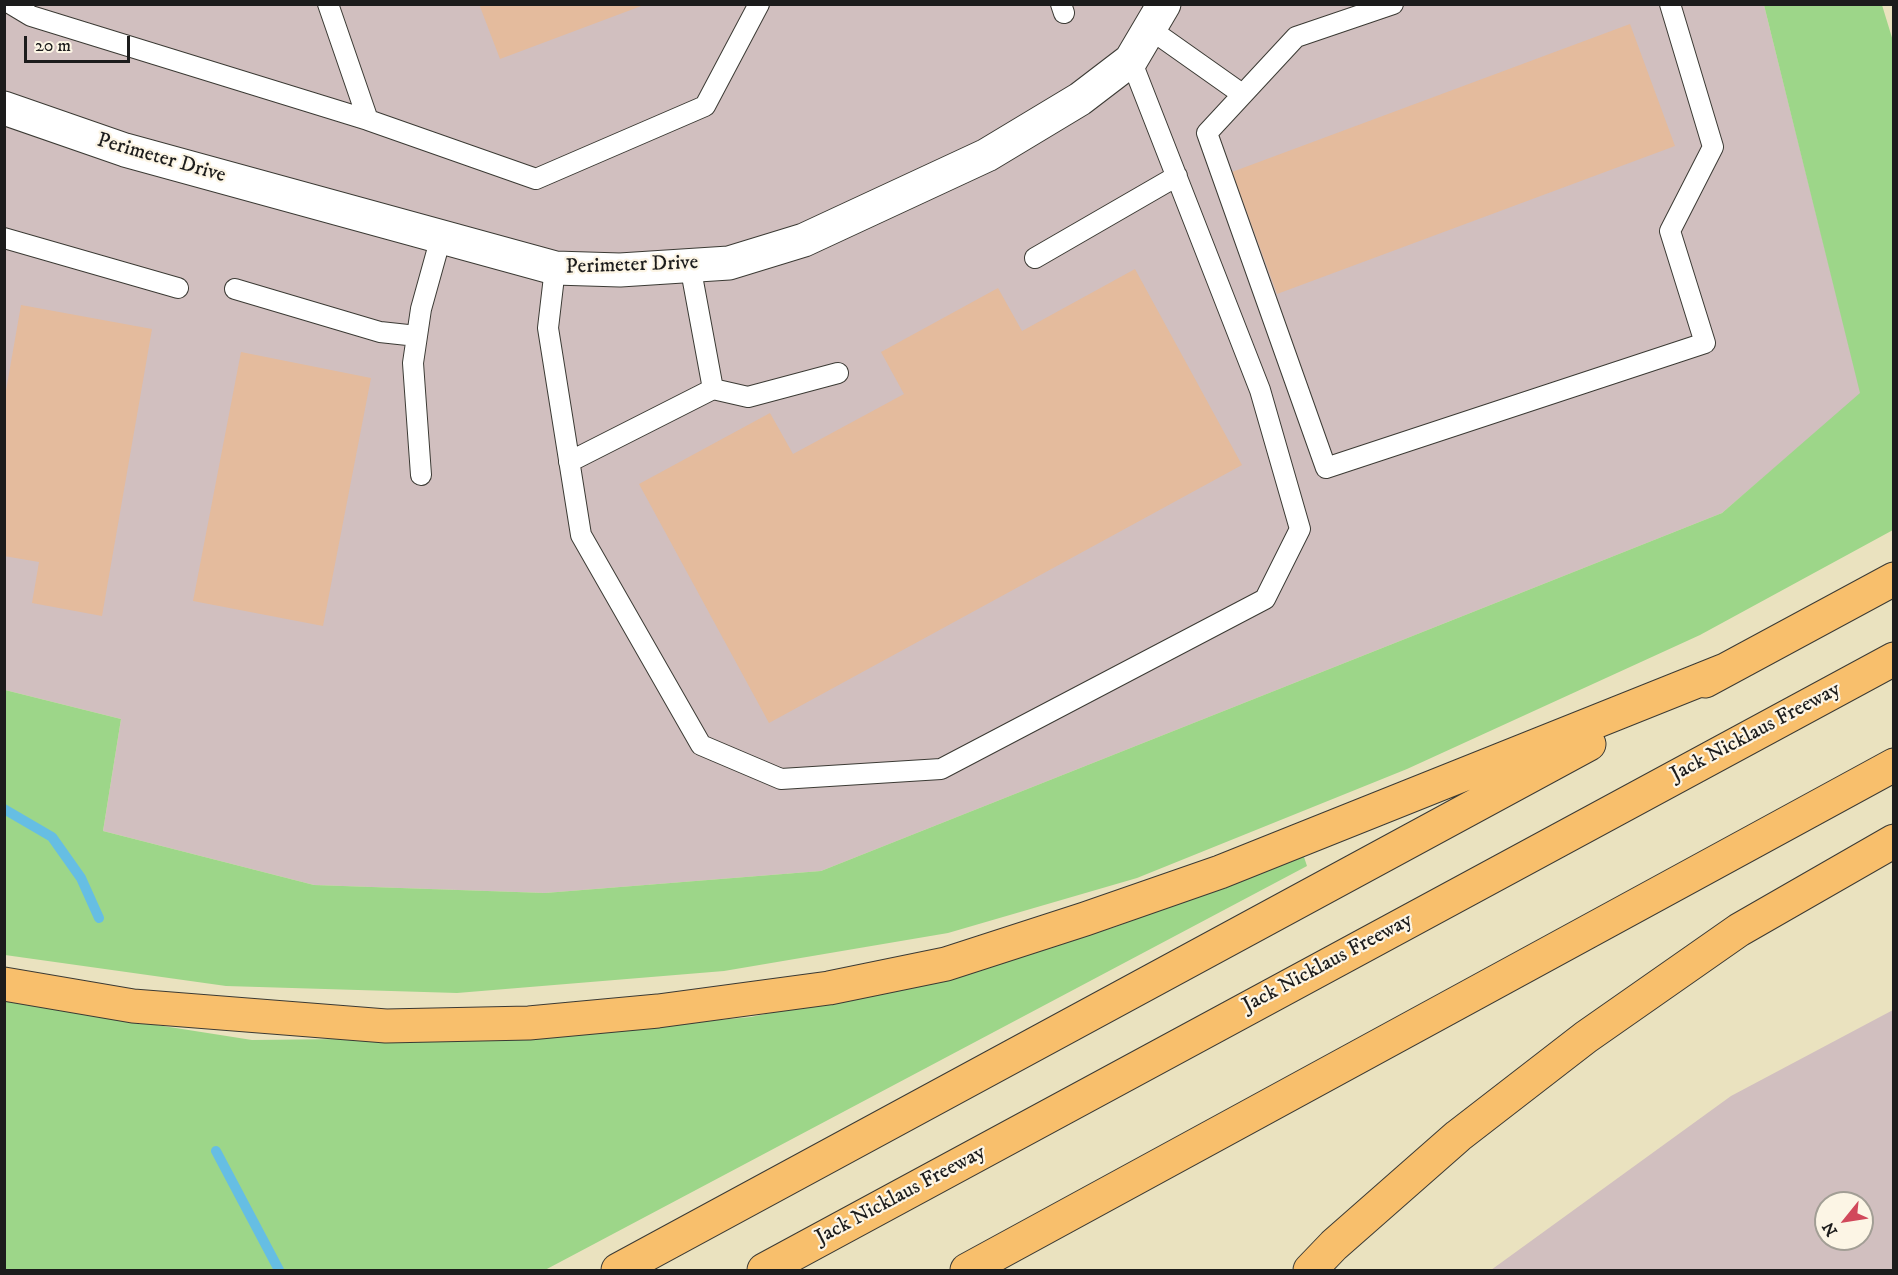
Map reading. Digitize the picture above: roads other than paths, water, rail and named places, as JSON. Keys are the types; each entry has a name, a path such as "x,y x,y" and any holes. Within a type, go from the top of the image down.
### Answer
{"highway":[{"path":"618,1270 1893,579"},
{"name":"Jack Nicklaus Freeway","path":"764,1270 1893,659"},
{"path":"4,984 133,1006 386,1026 529,1023 658,1011 829,988 946,964 1220,872 1725,670"},
{"path":"967,1270 1893,765"},
{"path":"1310,1270 1334,1245 1458,1136 1586,1037 1739,930 1893,842"}],"street":[{"name":"Perimeter Drive","path":"4,108 126,150 555,268 620,270 729,263 804,240 987,155 1080,99 1131,60 1157,17"}],"lane":[{"path":"11,4 31,16 368,120 536,179 705,106 759,4"},
{"path":"328,4 368,120"},
{"path":"1393,4 1296,37 1207,134 1326,468 1705,343 1670,231 1713,147 1670,4"},
{"path":"1157,17 1242,94"},
{"path":"555,268 548,328 581,535 701,745 781,779 941,769 1265,599 1300,529 1260,390 1131,60"},
{"path":"1035,258 1177,176"},
{"path":"421,475 413,363 421,309 441,237"},
{"path":"4,238 178,288"},
{"path":"690,265 713,389"},
{"path":"235,289 380,332 417,336"},
{"path":"569,462 713,389 748,397 838,373"}],"waterway":[{"path":"4,809 52,837 81,878 99,918"},
{"path":"216,1151 279,1270"}]}
